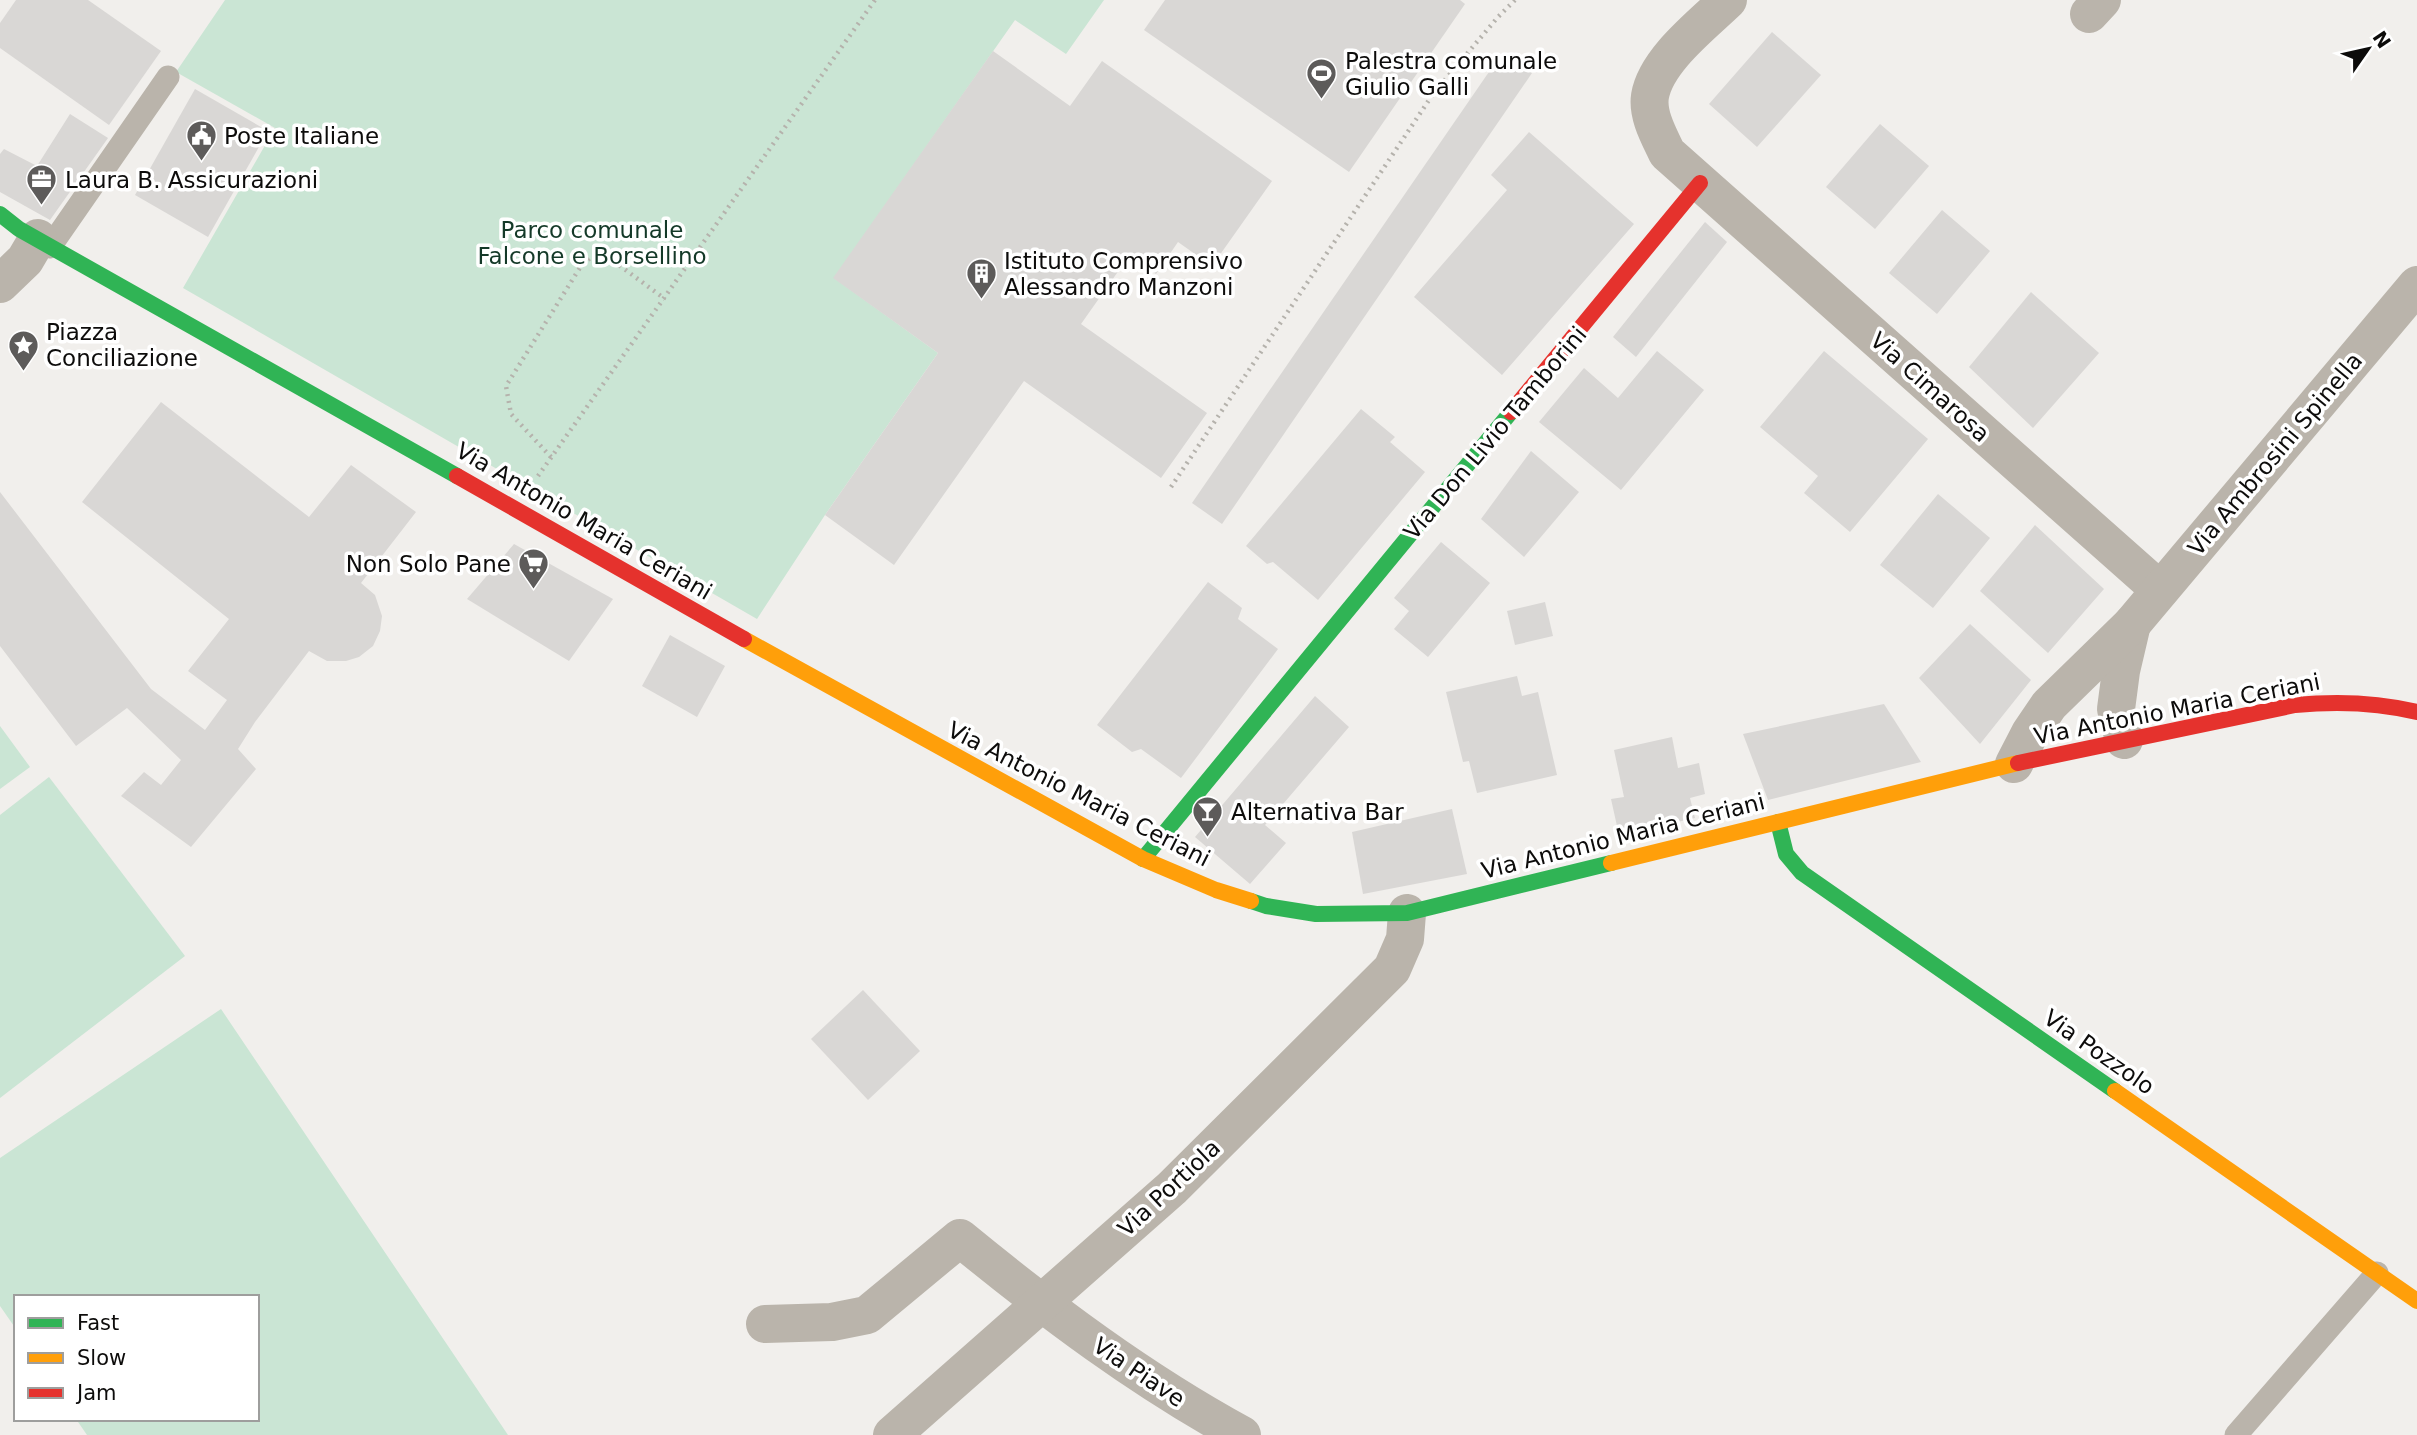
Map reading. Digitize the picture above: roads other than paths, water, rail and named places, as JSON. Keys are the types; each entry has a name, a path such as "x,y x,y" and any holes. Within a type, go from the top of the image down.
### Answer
{"street":[{"path":"1700,183 1667,153 1653,124 1649,98 1659,70 1728,0"},
{"name":"Via Cimarosa","path":"1700,183 2160,590"},
{"name":"Via Don Livio Tamborini","path":"1143,859 1700,183"},
{"path":"0,285 25,260 21,232"},
{"name":"Via Antonio Maria Ceriani","path":"21,232 522,511 864,707 1143,859 1216,890 1266,906 1316,914 1407,913 2014,764 2302,704 2352,702 2417,712"},
{"name":"Via Ambrosini Spinella","path":"2014,764 2049,705 2132,624 2417,285"},
{"name":"Via Ambrosini Spinella","path":"2124,740 2116,709 2121,671 2132,624"},
{"name":"Via Pozzolo","path":"1778,822 1786,855 1802,873 2417,1301"},
{"name":"Via Portiola","path":"892,1435 1172,1188 1392,969 1405,939 1407,913"},
{"name":"Via Piave","path":"765,1324 832,1322 867,1315 960,1238 1040,1304 1185,1404 1242,1435"}],"lane":[{"path":"21,232 168,77"},
{"path":"2236,1435 2377,1273"}],"place":[{"name":"Palestra comunale Giulio Galli","path":"1322,101"},
{"name":"Poste Italiane","path":"201,163"},
{"name":"Laura B. Assicurazioni","path":"42,207"},
{"name":"Istituto Comprensivo Alessandro Manzoni","path":"981,301"},
{"name":"Piazza Conciliazione","path":"23,372"},
{"name":"Non Solo Pane","path":"534,591"},
{"name":"Alternativa Bar","path":"1208,839"}],"park label":[{"name":"Parco comunale Falcone e Borsellino","path":"592,243"}]}
